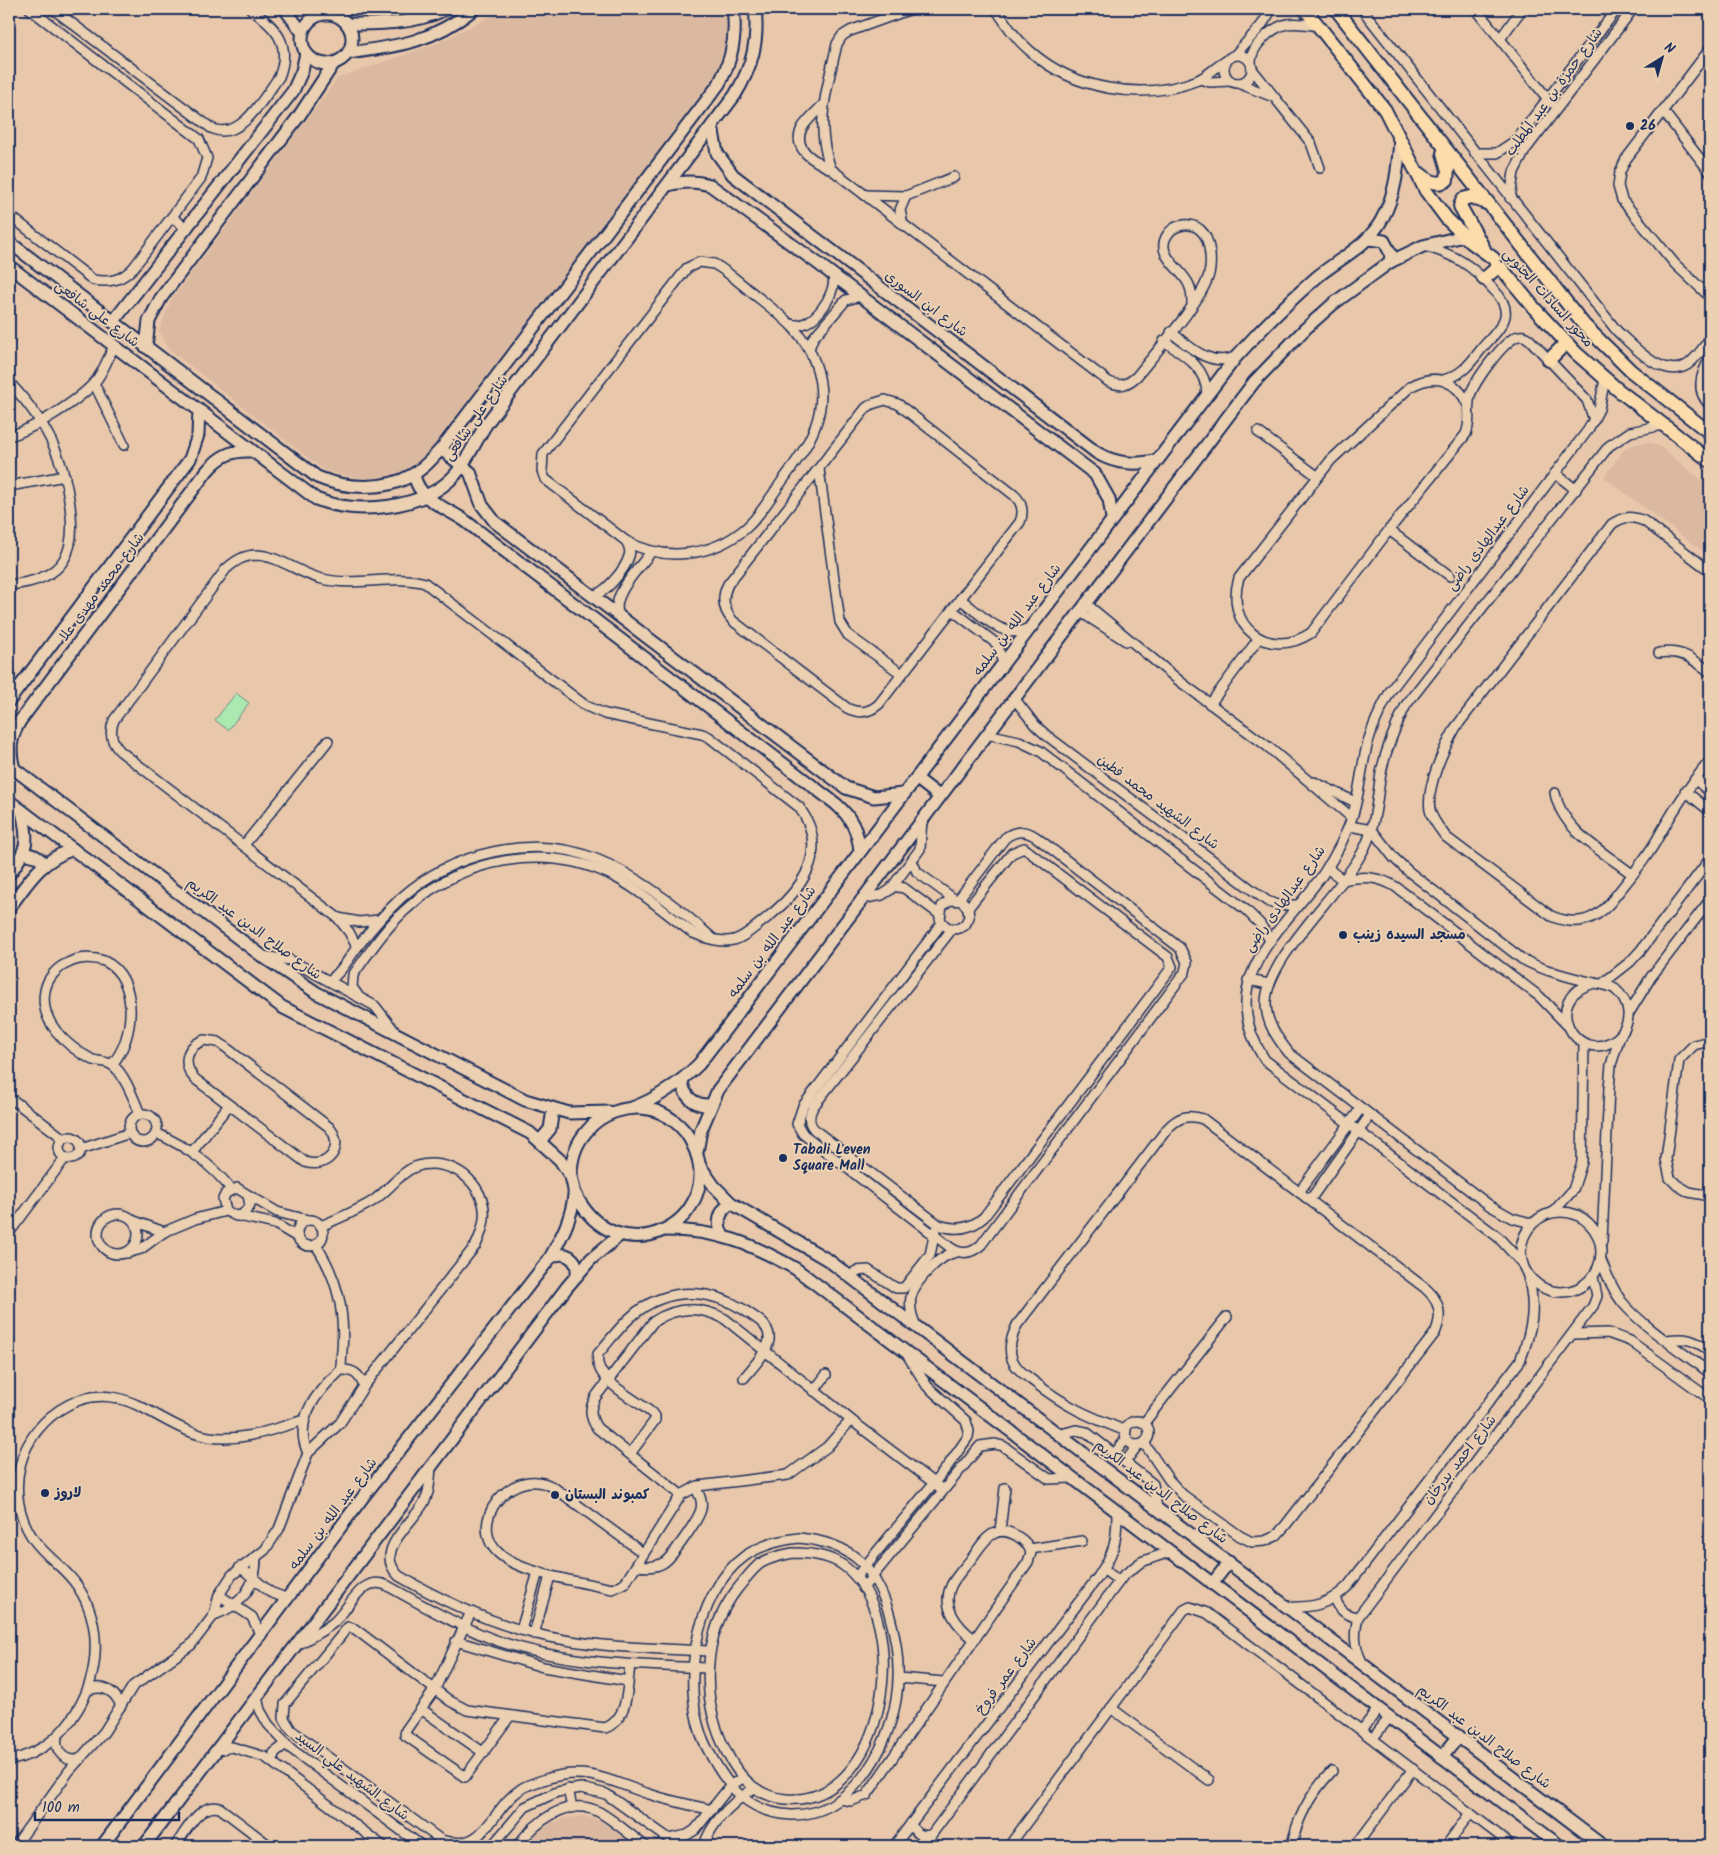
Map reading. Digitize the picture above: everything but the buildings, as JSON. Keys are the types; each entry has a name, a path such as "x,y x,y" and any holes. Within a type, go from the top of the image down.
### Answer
{"main road":[{"path":"285,9 302,32"},
{"path":"348,24 412,22 430,17 446,9"},
{"path":"348,53 352,44 352,34 348,24 333,14 320,11 302,32 302,43 306,53 314,60 324,64 334,63 348,53 412,43 449,27 474,9"},
{"name":"شارع على شافعى","path":"9,242 300,466 325,480 342,485 375,486 414,474 441,449 719,84 732,53 735,36 733,9"},
{"name":"شارع على شافعى","path":"9,266 316,499 341,507 367,509 426,497 448,481 462,465 487,423 735,95 752,62 757,35 756,9"},
{"name":"محور السادات الجنوبي","path":"1305,9 1385,110 1436,205 1464,236 1485,250 1566,343 1605,379 1710,461"},
{"name":"محور السادات الجنوبي","path":"1336,9 1570,309 1593,335 1637,376 1710,433"},
{"name":"شارع على شافعى","path":"113,322 293,91 302,71 306,53"},
{"name":"شارع على شافعى","path":"146,347 149,321 161,298 299,116 334,63"},
{"name":"شارع ابن السورى","path":"712,126 717,153 733,175 986,368 1107,458 1130,464 1156,461"},
{"name":"شارع عبد الله بن سلمه","path":"632,1108 652,1100 682,1080 699,1064 1236,357 1290,300 1369,239 1382,221 1391,201 1397,180 1400,139"},
{"path":"1417,171 1432,182 1447,180 1448,170 1440,144"},
{"path":"668,185 689,182 710,185 816,262 1095,474 1106,490 1112,518"},
{"path":"1485,250 1460,206 1463,199 1471,197 1486,203"},
{"path":"697,1152 701,1130 718,1090 1254,382 1305,328 1332,304 1390,262 1423,246 1464,236"},
{"path":"1369,239 1376,238 1384,241 1391,254 1390,262"},
{"path":"816,262 828,248"},
{"path":"1484,279 1499,266"},
{"path":"1549,360 1566,343"},
{"path":"974,383 986,368"},
{"path":"172,390 183,376"},
{"name":"شارع محمد مهدى علا","path":"9,701 190,458 198,435 199,410"},
{"path":"441,449 470,472 478,496 491,518 846,788 874,797 903,794"},
{"name":"شارع محمد مهدى علا","path":"11,767 10,744 20,721 207,471 226,454 238,450 251,451"},
{"path":"414,474 417,486 426,497 464,520 836,804 851,820 859,840 860,851"},
{"name":"شارع صلاح الدين عبد الكريم","path":"11,767 262,956 317,993 525,1100 553,1109 592,1114 615,1112"},
{"path":"916,778 939,796"},
{"path":"9,801 282,1007 512,1124 540,1141 560,1160 571,1177"},
{"path":"9,874 24,853 27,837 22,811"},
{"path":"9,908 45,863 55,856 73,849"},
{"path":"24,853 35,856 45,863"},
{"path":"682,1080 684,1090 689,1098 699,1104 710,1105"},
{"path":"632,1108 648,1110 671,1120 689,1137 697,1152 700,1166 700,1182 692,1204 678,1222 651,1236 635,1237 620,1235 605,1229 592,1220 582,1207 575,1193 571,1177 572,1160 582,1137 600,1119 615,1112 632,1108"},
{"path":"540,1141 550,1129 553,1109"},
{"name":"شارع صلاح الدين عبد الكريم","path":"700,1166 714,1186 731,1202 751,1216 809,1248 850,1277 1061,1434 1603,1846"},
{"name":"شارع عبد الله بن سلمه","path":"106,1844 363,1498 550,1258 564,1234 575,1193"},
{"path":"723,1236 719,1220 723,1210 731,1202"},
{"path":"665,1230 692,1230 745,1242 796,1269 1070,1478 1560,1846"},
{"path":"144,1846 577,1275 591,1259 620,1235"},
{"path":"550,1258 562,1254 570,1256 577,1266 577,1275"},
{"path":"1212,1584 1229,1562"},
{"path":"1442,1758 1459,1736"}],"street":[{"path":"9,216 93,280 104,282 116,280 126,275 172,217 206,169 207,158 199,139 30,9"},
{"path":"53,9 211,128 228,132 242,124 279,77 284,58 280,39 269,23 251,9"},
{"path":"831,169 822,137 824,104 837,44 842,36 850,31 912,9"},
{"path":"996,9 1011,32 1030,51 1052,67 1076,79 1102,87 1127,91 1153,91 1200,80 1215,82 1246,80 1251,66 1253,50 1277,28 1287,24 1318,25"},
{"path":"1200,80 1235,54 1261,26 1272,9"},
{"path":"1362,9 1606,319 1630,342 1660,365 1672,369 1685,366 1710,339"},
{"path":"1476,9 1547,100 1557,108"},
{"path":"1500,39 1522,9"},
{"name":"شارع حمزة بن عبد المطلب","path":"1475,152 1486,154 1507,148 1516,142 1617,9"},
{"name":"شارع حمزة بن عبد المطلب","path":"1510,198 1512,178 1519,160 1633,9"},
{"path":"1710,49 1626,160 1620,172 1618,186 1622,200 1652,239 1675,264 1710,296"},
{"path":"1235,54 1247,57 1251,66 1312,143 1320,168"},
{"path":"1226,61 1224,71 1234,82 1276,99"},
{"path":"824,104 802,128 801,144 809,157 831,169 1109,382 1118,386 1128,383 1171,332 1192,304 1207,281 1210,258 1203,233 1188,224 1178,226 1169,232 1164,241 1165,252 1170,262 1189,285 1192,304"},
{"path":"1663,111 1710,172"},
{"path":"864,196 906,196 954,177"},
{"path":"903,225 900,210 906,196"},
{"path":"172,217 187,229"},
{"path":"163,228 179,239"},
{"path":"1423,246 1456,258 1476,270 1499,296 1504,306 1505,316 1499,328 1460,374 1443,380"},
{"path":"707,262 720,267 790,324 809,349 819,376 820,405 818,419 807,446 758,515 734,537 705,550 689,553 651,552 626,541 545,478 541,462 548,447 682,273 693,264 707,262"},
{"path":"790,324 801,326 811,321 833,291 833,275"},
{"path":"809,349 817,333 846,300 861,296"},
{"path":"1499,328 1512,339"},
{"path":"1171,332 1211,360 1219,361 1236,357"},
{"path":"1468,405 1473,386 1512,339 1519,336 1527,337 1586,400 1594,420"},
{"path":"1164,341 1196,365 1205,378 1207,393"},
{"path":"9,436 41,422 94,383 114,346"},
{"path":"1710,358 1703,372 1700,386 1702,395 1710,405"},
{"path":"1432,378 1454,385 1463,394 1468,405 1471,415 1466,434 1388,530 1311,634 1300,641 1286,644 1272,643 1259,638 1248,630 1237,612 1234,591 1239,578 1317,476 1410,387 1420,381 1432,378"},
{"name":"شارع عبدالهادى راضى","path":"1522,1263 1498,1237 1265,1060 1248,1029 1245,995 1248,980 1261,953 1328,866 1350,822 1373,727 1391,690 1594,420 1599,409 1605,379"},
{"path":"9,382 41,422 65,476 73,525 72,541 66,556 57,568 44,578 29,583 9,585"},
{"path":"94,383 124,445"},
{"path":"885,400 898,404 1017,497 1022,512 1020,522 960,599 875,708 864,712 852,710 733,621 725,610 724,597 728,584 866,408 885,400"},
{"path":"1531,1223 1512,1218 1489,1205 1289,1053 1277,1039 1269,1021 1266,1002 1270,984 1290,947 1355,865 1372,830 1387,748 1406,706 1609,446 1630,432 1663,425"},
{"path":"1258,432 1317,476"},
{"path":"819,469 840,622 848,635 902,674"},
{"path":"1555,473 1576,490"},
{"path":"9,486 65,476"},
{"path":"1709,568 1644,521 1634,516 1622,518 1612,524 1456,728 1443,752 1429,795 1430,811 1446,837 1552,916 1564,921 1583,921 1601,913 1632,874 1660,835 1667,819 1685,791 1710,761"},
{"path":"1388,530 1450,576"},
{"path":"592,595 606,591 630,556 626,541"},
{"path":"619,615 616,610 616,599 651,552"},
{"path":"328,981 346,962 357,948 371,930 379,920 402,897 428,879 456,864 486,854 517,849 549,849 580,854 608,869 693,933 702,937 730,940 743,936 778,910 801,883 814,852 814,836 809,820 799,807 702,734 604,714 586,706 432,587 417,581 337,582 304,574 264,556 247,556 239,559 226,570 114,720 111,726 112,740 120,751 338,918 349,932 357,948"},
{"path":"624,565 635,573"},
{"path":"960,599 1007,632 1023,632 1030,628"},
{"path":"1082,607 1106,630 1135,646 1307,779 1350,822 1372,830 1394,858 1408,871 1522,959 1539,968 1599,983 1615,989 1624,999 1628,1013 1627,1025 1620,1036 1611,1065 1609,1088 1602,1249 1601,1260 1593,1277 1584,1286 1572,1291 1546,1290 1535,1283 1526,1273 1522,1263 1521,1242 1531,1223 1554,1211 1568,1212 1581,1216 1591,1225 1598,1236 1602,1249"},
{"path":"952,610 997,644 1003,663"},
{"path":"1210,704 1259,638"},
{"path":"1659,653 1670,651 1682,653 1710,672"},
{"name":"شارع الشهيد محمد فطين","path":"1014,698 1035,725 1046,735 1267,901 1288,907 1298,905"},
{"path":"987,734 1019,741 1040,752 1246,910 1260,924 1270,940"},
{"path":"244,845 328,741"},
{"path":"1307,779 1355,802"},
{"path":"1695,779 1710,792"},
{"path":"1685,791 1710,812"},
{"path":"1555,793 1557,805 1570,824 1632,874"},
{"path":"861,899 882,895 893,886 920,849 922,819"},
{"path":"917,1328 912,1315 911,1297 936,1261 946,1254 970,1252 981,1245 1187,967 1184,952 1031,833 1017,832 1006,838 956,900 946,902 941,918 845,1059 810,1112 809,1117 812,1127 939,1225 947,1228 963,1228 978,1222 1171,970 1172,963 1168,956 1029,850 1020,848 1012,853 968,908 969,917 965,925 952,929 845,1059 802,1106 798,1118 800,1129 957,1252"},
{"path":"359,998 352,987 353,975 381,938 397,918 424,894 454,876 487,864 522,858 548,859 608,869"},
{"path":"1567,1025 1565,1013 1571,997 1584,986 1599,983 1630,962 1710,859"},
{"path":"912,861 917,872 968,908"},
{"path":"1328,866 1332,872 1343,880 1370,876 1384,880 1396,887 1525,985 1584,1044 1597,1046 1610,1044 1620,1036"},
{"path":"1088,895 1096,883"},
{"path":"893,886 904,888 952,929"},
{"path":"1108,911 1117,899"},
{"path":"1628,1013 1651,977 1710,900"},
{"path":"338,918 359,922 379,920"},
{"path":"371,930 381,938"},
{"path":"262,956 286,958 359,998 379,1010 398,1035"},
{"path":"112,1064 123,1050 127,1031 129,1002 127,983 121,972 111,964 99,959 73,960 62,966 49,981 43,1000 50,1024 68,1043 90,1058 112,1064 124,1080 140,1114"},
{"path":"346,962 358,969"},
{"path":"1248,980 1270,984"},
{"path":"204,1040 218,1042 329,1127 336,1138 334,1152 325,1162 311,1164 304,1162 229,1105 190,1074 186,1060 188,1053 197,1042 204,1040"},
{"path":"1710,1041 1702,1041 1694,1045 1679,1060 1666,1159 1670,1178 1677,1185 1689,1192 1710,1196"},
{"path":"1554,1211 1574,1190 1582,1162 1584,1044"},
{"path":"9,1097 64,1139"},
{"path":"192,1152 229,1105"},
{"path":"1299,1192 1361,1108"},
{"path":"130,1133 141,1142 150,1140 156,1133 154,1119 140,1114"},
{"path":"130,1133 130,1123 140,1114"},
{"path":"1310,1200 1370,1115"},
{"path":"1194,1116 1203,1120 1299,1192 1433,1295 1440,1314 1436,1333 1285,1526 1276,1536 1265,1541 1252,1542 1240,1536 1183,1495 1141,1444 1131,1443 1126,1435 1067,1406 1018,1369 1012,1359 1010,1347 1017,1325 1167,1129 1183,1117 1194,1116"},
{"path":"1057,1121 1067,1129"},
{"path":"65,1158 76,1158 81,1149 130,1133"},
{"path":"156,1133 192,1152 214,1168 231,1189"},
{"path":"65,1158 59,1149 64,1139 70,1137 77,1140 81,1149"},
{"path":"10,1229 65,1158"},
{"path":"15,1846 69,1771 82,1759 104,1732 133,1686 191,1645 214,1615 224,1584 240,1568 256,1558 269,1545 279,1529 308,1453 340,1423 364,1386 476,1245 485,1221 484,1208 474,1185 454,1169 441,1164 427,1164 414,1168 402,1175 391,1187 365,1206 322,1226"},
{"path":"164,1232 126,1215 116,1214 107,1217 101,1223 98,1232 100,1242 105,1250 114,1254 127,1253 154,1242 164,1232 195,1219 226,1211 236,1216 262,1220 286,1230 303,1245 316,1245 323,1237 322,1226 318,1222 277,1212 238,1188 231,1189 223,1199 226,1211"},
{"path":"236,1216 247,1212 250,1200 248,1195"},
{"path":"127,1253 135,1247 139,1238 134,1220"},
{"path":"297,1238 298,1226 308,1220"},
{"path":"901,1289 930,1255 933,1245 933,1234 939,1225"},
{"path":"308,1453 302,1436 304,1420 321,1390 340,1370 344,1331 340,1295 330,1269 316,1245"},
{"path":"1601,1260 1611,1285 1623,1302 1667,1340 1710,1373"},
{"path":"850,1277 860,1270 868,1270 896,1288 901,1289"},
{"name":"شارع احمد بدرخان","path":"1288,1606 1320,1605 1335,1598 1348,1586 1520,1361 1529,1339 1533,1316 1533,1293 1526,1273"},
{"name":"شارع احمد بدرخان","path":"1362,1663 1355,1648 1354,1632 1358,1617 1574,1334 1593,1306 1597,1296 1593,1277"},
{"path":"901,1289 904,1297 911,1297"},
{"path":"630,1454 655,1420 655,1416 608,1380 598,1368 598,1354 626,1320 642,1308 660,1299 679,1294 699,1293 737,1304 763,1323 768,1332 769,1342 744,1378"},
{"path":"681,1495 598,1428 590,1413 592,1403 653,1322 677,1310 702,1310 714,1313 725,1319 851,1420 943,1490"},
{"path":"1144,1423 1227,1316"},
{"path":"1574,1334 1608,1333 1630,1340 1710,1399"},
{"path":"1667,1340 1682,1337 1691,1339 1710,1352"},
{"path":"856,1577 867,1567 965,1444 969,1431 969,1426 927,1386 908,1355"},
{"path":"340,1370 355,1372 364,1386"},
{"path":"814,1390 826,1375"},
{"path":"9,1761 38,1752 57,1736 75,1714 88,1690 94,1670 96,1651 94,1628 88,1607 74,1581 34,1540 24,1522 18,1502 17,1482 20,1463 27,1445 38,1429 52,1415 70,1404 89,1398 109,1397 130,1400 190,1432 210,1437 248,1436 304,1420"},
{"path":"643,1553 550,1484 534,1480 518,1483 496,1504 489,1514 486,1527 488,1539 494,1550 504,1558 550,1576 612,1588 625,1583 681,1495 695,1487 788,1475 827,1447 851,1420"},
{"path":"1114,1454 1126,1435 1128,1427 1135,1422 1144,1423"},
{"path":"1125,1462 1149,1435 1149,1431 1144,1423"},
{"path":"1061,1434 1082,1430 1125,1462 1153,1484 1157,1508"},
{"path":"863,1588 975,1450 986,1444 1003,1446 1049,1479 1070,1478"},
{"path":"432,1464 424,1503 389,1552 389,1561 393,1570 399,1576 471,1612 534,1634 618,1647 710,1651"},
{"path":"636,1566 655,1566 664,1563 696,1519 701,1509 700,1497 695,1487"},
{"path":"1000,1531 1005,1488"},
{"name":"شارع عمر فروخ","path":"894,1846 1103,1569 1113,1553 1117,1537 1117,1512"},
{"path":"974,1638 961,1628 952,1614 949,1601 951,1586 986,1539 1000,1531 1017,1537 1030,1549"},
{"path":"818,1539 836,1545 853,1554 874,1576 892,1626 899,1678 896,1700 882,1744 857,1783 841,1799 820,1810 785,1815 762,1809 742,1797 731,1785 715,1764 701,1733 692,1691 694,1650 703,1617 720,1584 731,1568 746,1555 781,1540 818,1539"},
{"path":"1030,1549 1082,1541"},
{"path":"841,1799 850,1801 860,1800 867,1795 1028,1562 1030,1549"},
{"path":"923,1846 1119,1581 1136,1565 1169,1552"},
{"path":"811,1553 835,1562 856,1577 875,1612 882,1638 883,1692 877,1718 866,1743 852,1766 834,1786 822,1794 809,1798 788,1800 767,1795 754,1788 743,1778 727,1754 715,1726 709,1697 708,1668 714,1632 726,1607 746,1578 761,1564 776,1556 811,1553"},
{"path":"214,1615 235,1606 246,1594 254,1578 256,1558"},
{"path":"240,1568 270,1592 288,1599"},
{"path":"1103,1569 1119,1581"},
{"path":"522,1630 538,1572"},
{"path":"534,1634 550,1576"},
{"path":"295,1647 334,1622 364,1586 376,1582 388,1586 463,1626 520,1646 561,1656 630,1665 708,1668"},
{"path":"219,1595 252,1617 261,1636"},
{"path":"1335,1598 1337,1604 1346,1614 1358,1617"},
{"path":"1009,1846 1184,1610 1190,1607 1197,1607 1207,1612 1373,1738 1510,1846"},
{"path":"471,1612 456,1641 436,1689 406,1730 406,1736 464,1777 468,1776 510,1716"},
{"path":"630,1665 623,1711 618,1720 605,1728 510,1716 467,1710 450,1701 355,1629 348,1627 285,1704 284,1718 291,1730 441,1840 453,1844 466,1843 477,1838 486,1829 498,1810 521,1788 552,1777 584,1774 615,1780 646,1793 712,1810"},
{"path":"456,1641 543,1667 628,1681"},
{"path":"899,1678 944,1682"},
{"path":"88,1690 95,1687 108,1690 114,1694 121,1706"},
{"name":"شارع الشهيد علي السيد","path":"257,1697 260,1710 268,1724 286,1744 422,1846"},
{"path":"1111,1708 1208,1780"},
{"path":"421,1709 484,1753"},
{"path":"1362,1730 1378,1709"},
{"path":"1373,1738 1389,1718"},
{"path":"57,1736 57,1748 64,1758 70,1760 82,1759"},
{"path":"273,1762 274,1753 286,1744"},
{"path":"218,1750 232,1747 249,1750 273,1762 383,1846"},
{"path":"1357,1844 1413,1769"},
{"path":"1292,1846 1297,1824 1308,1800 1332,1771"},
{"path":"669,1839 687,1835 695,1830 731,1785 743,1778"},
{"path":"704,1846 716,1824 742,1797 754,1788"},
{"path":"568,1789 572,1808"},
{"path":"492,1846 526,1807 536,1800 568,1789 594,1790 606,1794 679,1846"},
{"path":"175,1846 203,1809 214,1806 220,1808 270,1846"},
{"path":"517,1846 538,1823 549,1816 581,1807 599,1812 645,1846"},
{"path":"1446,1846 1470,1813"},
{"path":"912,1823 916,1833 923,1836 930,1835"}],"shaded area":[{"path":"496,9 613,9 625,18 632,9 728,9 730,18 724,64 669,140 435,446 406,472 370,480 326,472 170,350 159,331 171,300 338,78 435,44 491,16"},
{"path":"1647,442 1659,446 1708,485 1706,488 1710,492 1710,557 1604,477 1624,450 1629,446"},
{"path":"583,1816 600,1820 636,1846 525,1846 535,1834 549,1824 566,1818"}],"green space":[{"path":"236,693 249,703 228,730 215,720"}],"place":[{"name":"26","path":"1630,126"},
{"name":"مسجد السيده زينب","path":"1343,935"},
{"name":"Tabali Leven Square Mall","path":"783,1158"},
{"name":"لاروز","path":"45,1493"},
{"name":"كمبوند البستان","path":"555,1495"}]}
